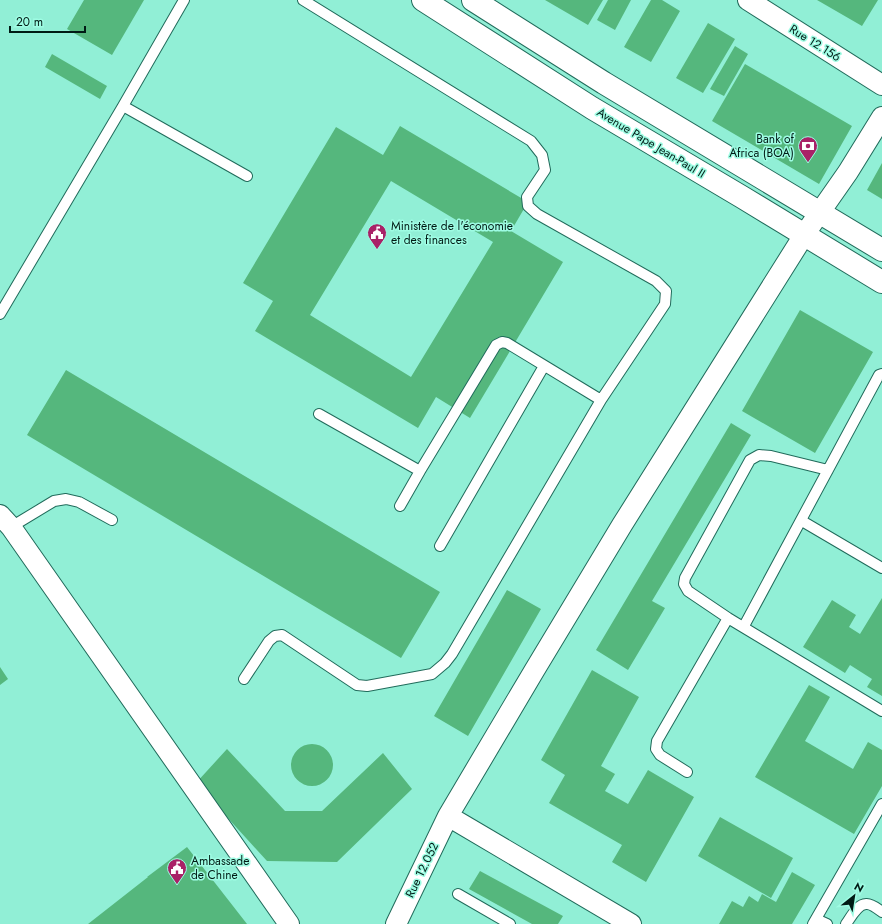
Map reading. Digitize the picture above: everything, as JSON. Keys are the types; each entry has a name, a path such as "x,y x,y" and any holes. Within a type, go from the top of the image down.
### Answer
{"main road":[{"name":"Avenue Pape Jean-Paul II","path":"423,0 592,108 882,282"},
{"path":"473,0 611,87 882,250"}],"street":[{"name":"Rue 12.156","path":"748,0 882,85"},
{"name":"Rue 12.052","path":"396,924 448,816 534,670 622,525 804,235 848,172 882,118"},
{"path":"6,521 289,924"},
{"path":"448,816 631,924"}],"lane":[{"path":"0,314 184,0"},
{"path":"244,679 269,641 275,636 282,636 357,685 367,686 432,674 445,663 452,654 601,400 665,304 666,291 656,281 537,214 528,206 527,197 545,170 542,155 531,141 303,0"},
{"path":"123,106 247,176"},
{"path":"400,506 496,345 502,342 508,343 601,400"},
{"path":"440,546 544,366"},
{"path":"744,626 802,521 879,375 882,374"},
{"path":"319,414 420,471"},
{"path":"828,470 771,456 759,455 750,460 685,578 684,584 688,591 728,618 744,626 882,711"},
{"path":"6,521 54,501 66,499 79,502 112,520"},
{"path":"802,521 882,568"},
{"path":"687,772 660,755 656,749 657,742 728,618"},
{"path":"827,924 814,921 882,804"},
{"path":"458,894 510,924"},
{"path":"846,924 857,909 863,904 868,904 882,912"}],"building":[{"path":"84,0 144,0 112,55 67,29"},
{"path":"545,0 603,0 588,25"},
{"path":"608,0 631,0 615,30 597,20"},
{"path":"651,0 662,0 680,11 651,62 624,47"},
{"path":"817,0 878,0 862,26"},
{"path":"708,23 735,39 703,93 676,78"},
{"path":"735,46 748,54 724,96 710,89"},
{"path":"52,54 107,86 100,99 45,67"},
{"path":"745,64 852,126 819,184 712,121"},
{"path":"400,126 528,202 511,231 563,262 470,418 436,397 418,428 255,331 273,301 243,283 336,127 383,155","holes":["391,181 493,242 411,377 310,315"]},
{"path":"882,163 882,199 867,190"},
{"path":"800,310 873,352 815,453 742,411"},
{"path":"66,370 440,592 401,658 27,435"},
{"path":"731,423 751,435 652,601 665,608 628,670 596,650"},
{"path":"507,590 541,609 468,736 434,716"},
{"path":"882,598 882,696 867,687 872,679 850,665 845,673 803,647 832,600 856,615 849,627 860,634"},
{"path":"0,667 8,679 0,685"},
{"path":"592,670 639,697 601,766 615,774 605,791 628,804 648,770 694,797 646,882 612,862 622,845 549,803 565,775 541,760"},
{"path":"809,685 830,697 805,741 853,769 868,742 882,750 882,786 854,834 755,777"},
{"path":"308,744 316,744 324,747 330,753 333,765 330,777 324,783 316,786 308,786 300,783 294,777 291,769 291,761 294,753 300,747"},
{"path":"227,749 285,811 322,811 383,753 412,789 337,862 267,861 196,783"},
{"path":"720,817 793,858 771,898 698,856"},
{"name":"Ambassade de Chine","path":"187,847 247,924 88,924 147,877"},
{"path":"480,871 563,916 558,924 532,924 469,889"},
{"path":"792,872 815,885 792,924 719,924 732,901 743,907 749,896 758,902 762,894 776,902"}],"place":[{"name":"Bank of Africa (BOA)","path":"808,163"},
{"name":"Ministère de l'économie et des finances","path":"377,250"},
{"name":"Ambassade de Chine","path":"177,885"}]}
